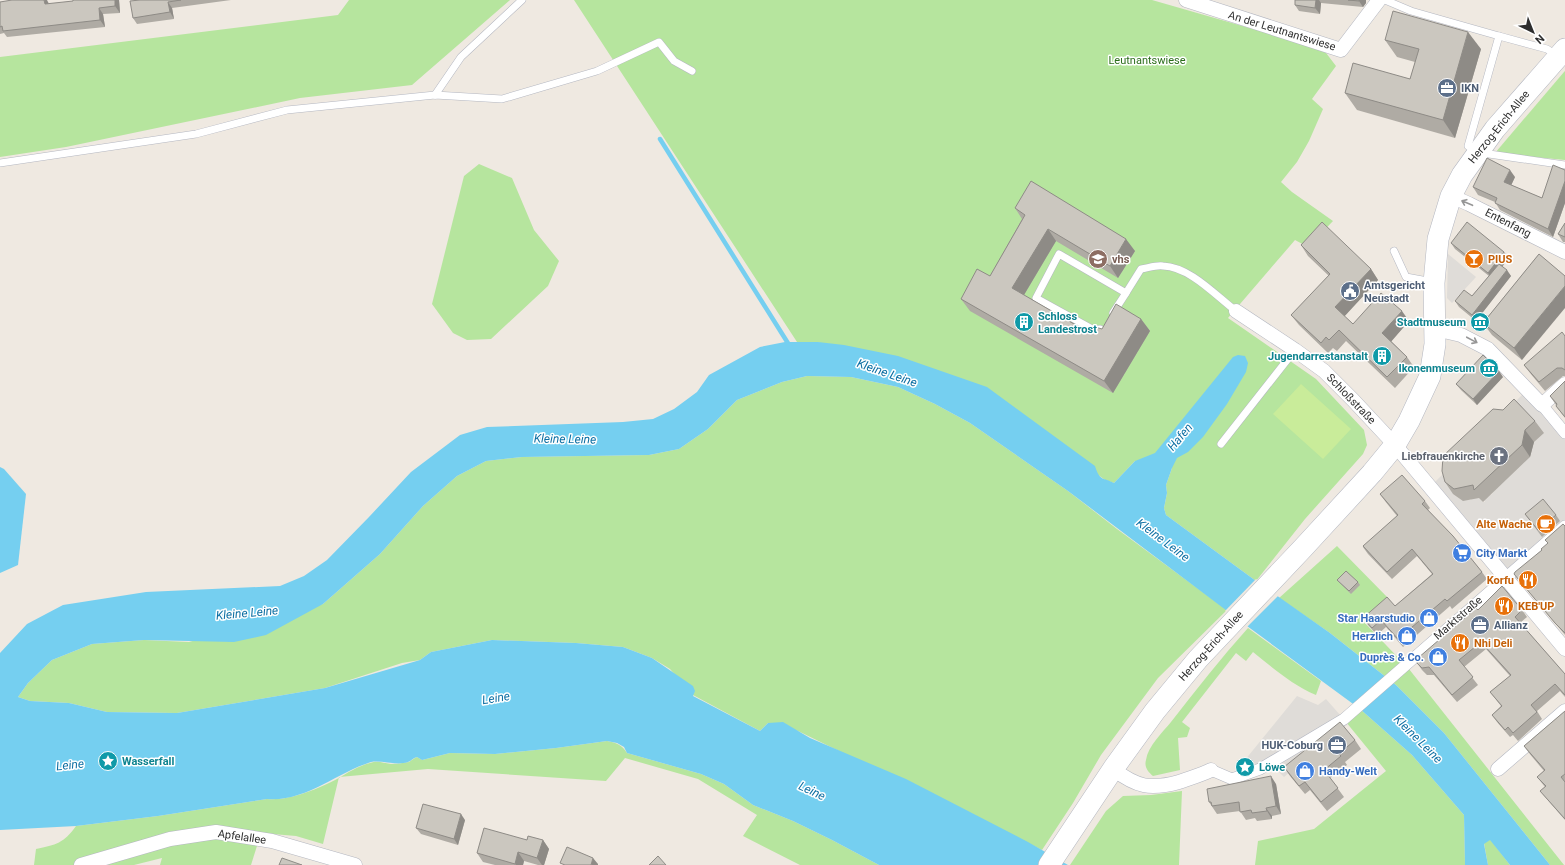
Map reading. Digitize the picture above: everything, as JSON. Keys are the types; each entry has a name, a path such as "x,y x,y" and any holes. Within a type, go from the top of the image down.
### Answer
{"main road":[{"name":"Herzog-Erich-Allee","path":"1049,865 1113,769 1155,711 1198,659 1304,548 1372,473 1395,445 1409,421 1430,376 1435,344 1434,283 1438,239 1450,196 1477,152 1495,129 1562,53"}],"street":[{"name":"An der Leutnantswiese","path":"1186,0 1341,50 1380,0"},
{"name":"Entenfang","path":"1450,196 1565,252"},
{"name":"Schloßstraße","path":"1236,311 1324,371 1395,445 1565,649"},
{"path":"1435,329 1461,334 1488,349 1526,387 1565,433"},
{"path":"1542,405 1565,384"},
{"name":"Marktstraße","path":"1211,770 1232,779 1260,769 1339,721 1406,665 1565,526"},
{"path":"1498,770 1565,711"},
{"path":"1113,769 1126,778 1151,786 1162,786 1200,776 1211,770"},
{"name":"Apfelallee","path":"81,865 170,839 216,832 272,841 355,865"}],"lane":[{"path":"435,95 460,57 522,0"},
{"path":"1385,0 1411,11 1562,53"},
{"path":"1499,36 1468,146 1477,152 1565,165"},
{"path":"0,163 196,134 286,110 435,95 502,99 597,71 659,42 674,61 692,71"},
{"path":"1394,251 1406,277 1434,283"},
{"path":"1105,328 1094,330 1036,298 1059,254 1126,293"},
{"name":"Schloßstraße","path":"1109,321 1141,269 1162,265 1178,269 1190,276 1236,311"},
{"path":"1221,444 1295,350"}],"green space":[{"path":"349,0 510,0 412,85 300,98 66,147 0,157 0,57 338,15"},
{"name":"Leutnantswiese","path":"574,0 1152,0 1323,49 1336,66 1312,99 1323,109 1309,141 1297,162 1281,182 1292,192 1333,221 1308,247 1295,240 1228,318 1316,379 1364,430 1367,445 1363,454 1305,519 1256,581 1166,515 1164,508 1167,493 1166,485 1172,468 1135,461 1114,483 1105,480 1097,474 818,342 797,342"},
{"path":"1565,71 1565,160 1495,153 1564,72"},
{"path":"479,164 512,178 534,230 559,261 548,286 491,339 467,340 453,333 432,304 464,176"},
{"path":"807,376 851,377 898,387 935,404 970,423 1068,491 1227,610 1158,678 1101,755 1073,803 1042,850 798,731 768,723 760,731 693,695 670,669 652,658 623,647 576,643 492,640 431,652 420,660 402,663 325,688 177,713 107,712 69,703 30,701 18,697 28,683 52,660 92,644 144,640 189,642 323,604 380,554 423,506 457,476 486,461 522,457 649,455 679,449 708,429 737,400 782,382"},
{"path":"1301,384 1351,429 1323,459 1273,414"},
{"path":"1337,546 1390,600 1364,622 1409,669 1564,865 1550,865 1444,733 1396,685 1330,633 1279,598"},
{"path":"1248,628 1321,681 1316,695 1291,681 1253,652 1246,661 1236,653 1182,722 1190,728 1187,737 1178,738 1180,770 1153,776 1146,767 1147,755 1152,745 1218,662"},
{"path":"1360,709 1412,755 1464,815 1465,865 1255,865 1258,841 1314,829 1386,771 1346,722"},
{"path":"607,741 619,745 627,753 701,774 724,784 753,805 793,821 879,865 800,865 743,836 757,815 698,779 625,758 606,781 428,769 341,777 361,766 373,762 397,764 409,762 417,757 422,760 450,753 495,754"},
{"path":"339,778 323,844 296,836 261,833 251,865 160,865 162,858 134,865 34,865 36,849 49,846 63,840 76,826 158,816 267,799 285,798 312,790"},
{"path":"1182,791 1179,865 1070,865 1106,811 1123,796 1151,795"},
{"path":"1490,839 1510,865 1488,865 1484,843"}],"shaded area":[{"path":"1448,254 1476,277 1452,303 1447,298"},
{"path":"1525,392 1565,429 1565,539 1517,581 1435,482","holes":["1544,433 1524,450 1530,457 1528,457 1497,485 1499,487 1497,487 1492,494 1484,499 1485,502 1483,502 1475,491 1470,496 1471,500 1468,500 1467,497"]},
{"path":"1297,696 1318,705 1326,699 1348,724 1284,777 1275,768 1236,771"}],"water":[{"path":"785,342 818,342 844,345 898,356 987,387 1095,466 1100,477 1114,483 1135,461 1155,453 1233,357 1238,355 1245,356 1248,363 1246,372 1227,404 1203,437 1188,452 1177,458 1172,468 1166,485 1167,493 1164,508 1166,515 1330,633 1396,685 1444,733 1550,865 1510,865 1490,840 1484,844 1488,865 1465,865 1464,815 1412,755 1360,709 1068,491 970,423 935,404 898,387 851,377 807,376 782,382 737,400 708,429 679,449 649,455 522,457 486,461 457,476 423,506 380,554 323,604 266,635 234,642 144,640 92,644 52,660 28,683 18,697 30,701 69,703 107,712 177,713 325,688 420,660 431,652 492,640 576,643 623,647 652,658 693,686 695,691 693,696 760,731 768,723 783,722 810,738 906,779 1028,842 1068,865 879,865 793,821 753,805 724,784 701,774 627,753 624,747 617,743 607,741 495,754 450,753 422,760 417,757 409,762 403,763 371,762 345,773 308,792 281,799 267,799 158,816 76,826 0,830 0,653 27,624 63,605 146,592 280,586 304,576 327,560 411,472 460,435 487,427 623,422 653,419 674,409 697,392 709,375 760,347"},
{"path":"0,467 4,469 26,494 18,565 0,573"}],"pier":[{"path":"1256,579 1279,595 1246,628 1225,611"}],"building":[{"path":"12,0 44,0 45,4 73,0 115,0 115,6 99,8 100,20 3,31 2,26 0,27 0,2"},
{"path":"181,0 168,2 170,12 133,18 130,1"},
{"path":"1295,0 1316,0 1315,8 1295,5"},
{"path":"1393,11 1468,32 1443,120 1345,93 1353,63 1410,79 1419,49 1385,40"},
{"path":"1487,158 1510,170 1504,182 1542,198 1553,165 1565,170 1565,181 1548,229 1495,203 1497,198 1473,187"},
{"path":"1031,181 1126,239 1110,266 1048,229 1012,288 1086,331 1095,327 1102,329 1116,304 1141,319 1104,381 961,299 977,269 990,276 1025,215 1015,208"},
{"path":"1322,222 1371,269 1335,307 1353,324 1381,293 1402,311 1382,333 1407,357 1387,377 1339,330 1329,340 1326,337 1321,343 1291,315 1330,274 1301,245"},
{"path":"1467,222 1504,252 1488,273 1451,243"},
{"path":"1565,223 1565,237 1558,234"},
{"path":"1539,254 1565,276 1565,286 1514,348 1483,323"},
{"path":"1499,264 1507,270 1472,315 1455,301 1464,290 1472,296"},
{"path":"1562,332 1565,336 1565,370 1562,368 1557,368 1539,382 1524,365"},
{"path":"1483,355 1499,371 1473,399 1456,384"},
{"path":"1565,381 1565,417 1550,396"},
{"path":"1514,399 1535,421 1525,430 1522,445 1474,490 1473,485 1454,489 1445,482 1442,471 1443,456 1493,409 1503,410"},
{"path":"1402,475 1425,501 1422,504 1453,536 1482,572 1447,601 1445,599 1398,639 1381,620 1372,628 1363,618 1387,597 1395,606 1433,574 1412,549 1387,572 1363,546 1398,515 1380,494"},
{"path":"1543,499 1556,515 1538,530 1525,514"},
{"path":"1563,524 1565,526 1565,633 1514,574 1542,550 1541,549 1548,543 1545,540"},
{"path":"1346,571 1358,582 1349,591 1337,580"},
{"path":"1502,586 1522,610 1515,617 1565,674 1565,695 1555,684 1531,705 1537,712 1513,733 1508,727 1505,730 1492,715 1502,706 1490,692 1511,675 1481,642 1459,660 1473,677 1452,695 1429,667 1422,668 1417,663 1418,658 1476,608 1478,610"},
{"path":"1565,711 1565,774 1561,777 1565,782 1565,819 1540,791 1546,786 1537,777 1545,770 1524,746"},
{"path":"1340,722 1355,740 1339,754 1341,756 1324,770 1338,788 1321,802 1305,782 1299,786 1284,767"},
{"path":"1271,776 1276,806 1266,808 1267,811 1252,813 1251,810 1240,812 1239,802 1212,806 1211,802 1209,802 1207,789"},
{"path":"423,804 461,814 454,839 416,828"},
{"path":"484,828 527,840 528,836 543,840 537,858 518,852 515,864 477,853"},
{"path":"567,847 593,858 591,865 565,865 560,863"},
{"path":"658,856 666,865 649,865"},
{"path":"282,858 302,865 279,865"}],"waterway":[{"path":"660,139 791,348"}],"place":[{"name":"IKN","path":"1447,88"},
{"name":"vhs","path":"1098,259"},
{"name":"PIUS","path":"1474,259"},
{"name":"Amtsgericht Neustadt","path":"1350,291"},
{"name":"Schloss Landestrost","path":"1024,322"},
{"name":"Stadtmuseum","path":"1480,322"},
{"name":"Jugendarrestanstalt","path":"1382,356"},
{"name":"Ikonenmuseum","path":"1489,368"},
{"name":"Liebfrauenkirche","path":"1499,456"},
{"name":"Alte Wache","path":"1546,524"},
{"name":"City Markt","path":"1462,553"},
{"name":"Korfu","path":"1528,580"},
{"name":"KEB'UP","path":"1504,606"},
{"name":"Star Haarstudio","path":"1429,618"},
{"name":"Allianz","path":"1480,625"},
{"name":"Herzlich","path":"1407,636"},
{"name":"Nhi Deli","path":"1460,643"},
{"name":"Duprès & Co.","path":"1438,657"},
{"name":"HUK-Coburg","path":"1337,745"},
{"name":"Wasserfall","path":"108,761"},
{"name":"Löwe","path":"1245,767"},
{"name":"Handy-Welt","path":"1305,771"}],"water label":[{"name":"Kleine Leine","path":"887,373"},
{"name":"Hafen","path":"1180,437"},
{"name":"Kleine Leine","path":"565,439"},
{"name":"Kleine Leine","path":"1163,540"},
{"name":"Kleine Leine","path":"247,613"},
{"name":"Leine","path":"496,698"},
{"name":"Kleine Leine","path":"1418,739"},
{"name":"Leine","path":"70,765"},
{"name":"Leine","path":"812,791"}]}
